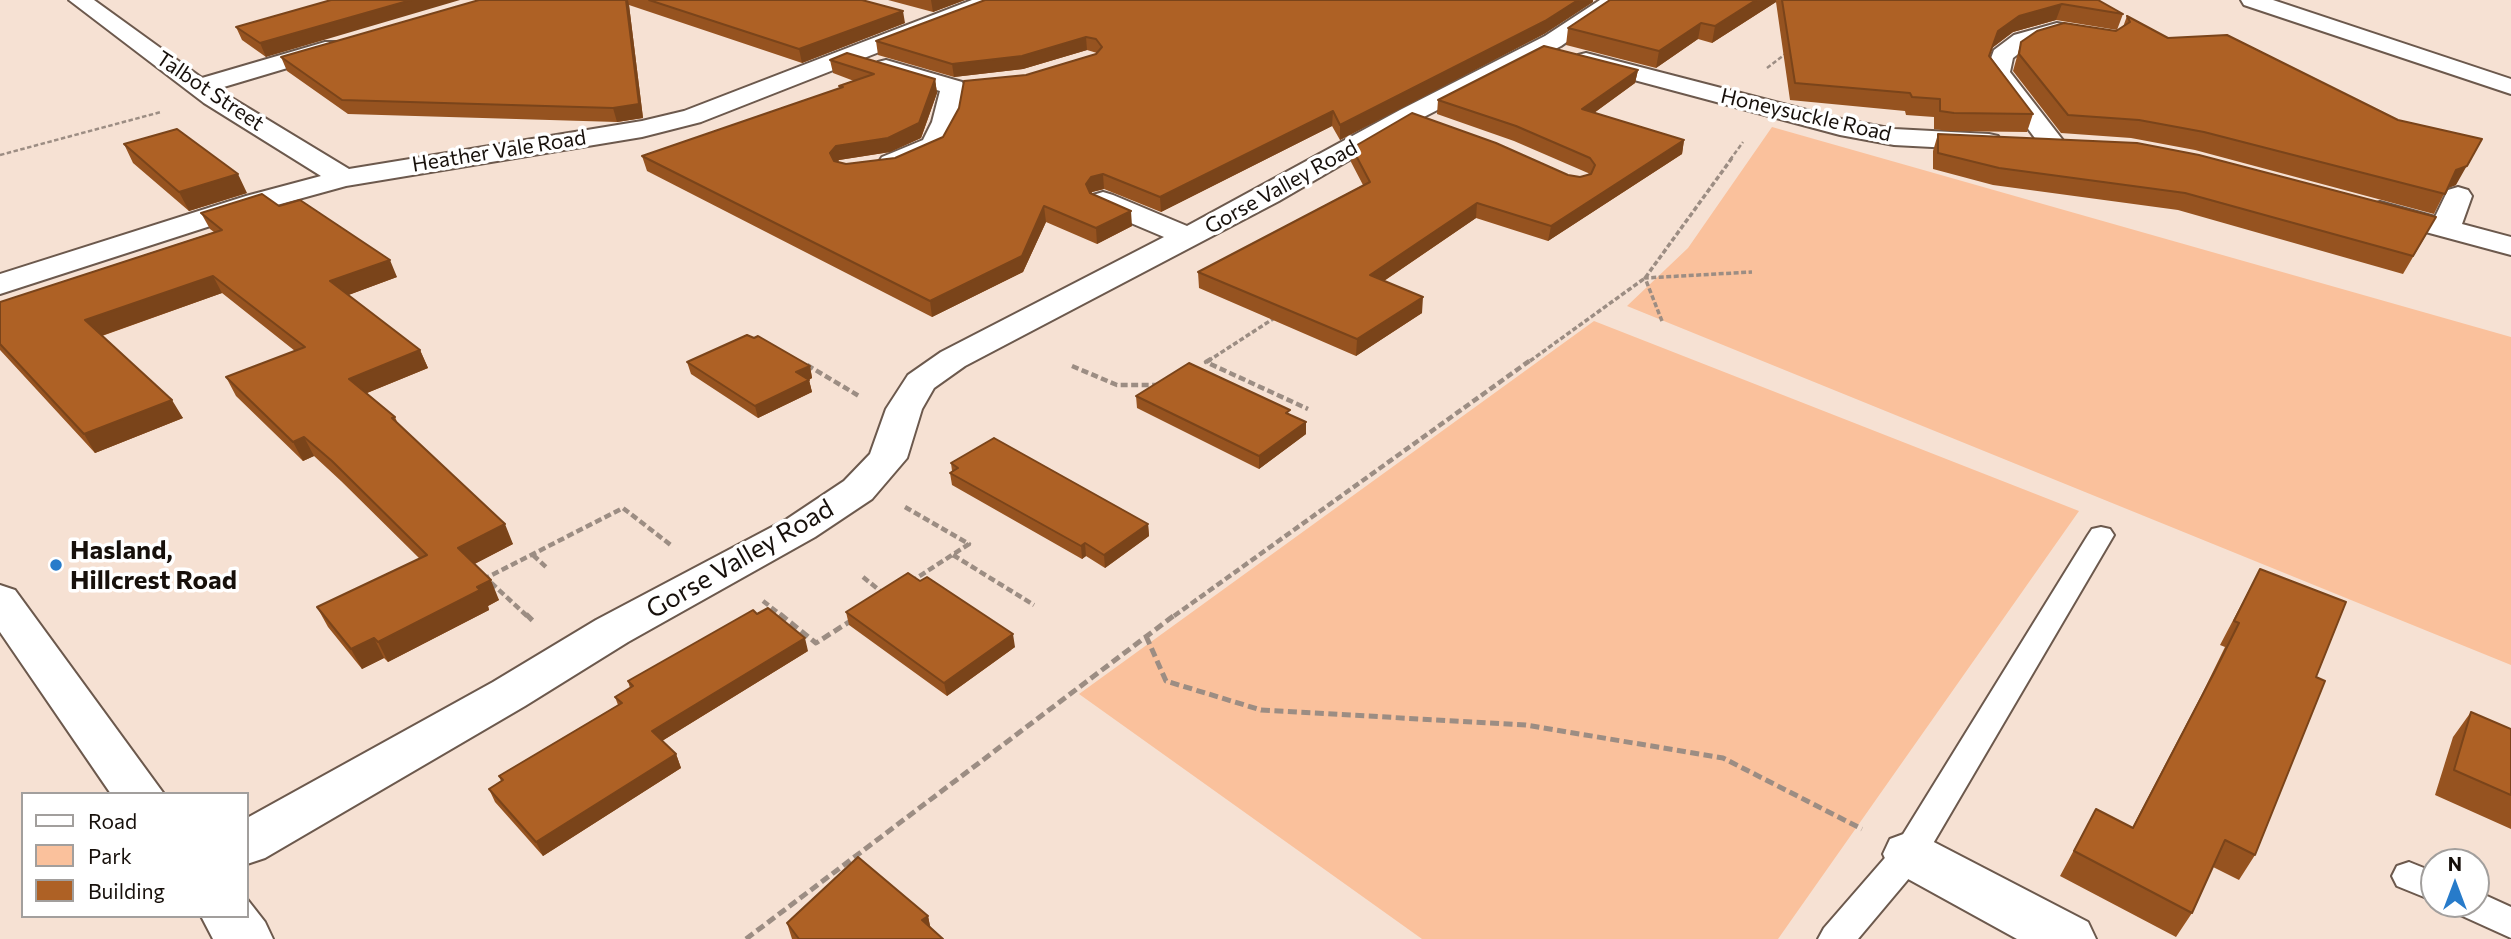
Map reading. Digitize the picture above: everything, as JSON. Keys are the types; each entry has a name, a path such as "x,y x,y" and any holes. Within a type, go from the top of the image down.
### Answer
{"main road":[{"name":"Talbot Street","path":"80,0 206,92 344,178"},
{"name":"Heather Vale Road","path":"0,284 256,202 344,178 390,175 692,117 991,0"},
{"name":"Gorse Valley Road","path":"248,842 571,656 801,528 864,484 888,458 904,409 920,382 953,359 1269,195 1409,115 1540,48 1590,19 1615,0"},
{"path":"2252,0 2511,87"},
{"path":"2320,0 2359,12"},
{"path":"902,13 935,22"},
{"path":"2029,14 2057,30 2097,36"},
{"name":"Honeysuckle Road","path":"1540,48 1840,127 1948,142 2043,143 1998,72 2002,55 2022,40 2057,30"},
{"path":"206,92 359,39"},
{"path":"850,57 953,87 979,84"},
{"path":"873,165 897,162 934,145 944,122 953,87"},
{"path":"1409,115 1448,129"},
{"path":"2445,229 2458,196"},
{"name":"Gorse Valley Road","path":"1103,201 1189,237"},
{"path":"2357,205 2511,246"},
{"path":"0,600 138,792"},
{"path":"1909,853 2068,939"},
{"path":"229,918 245,939"}],"lane":[{"path":"1836,939 1909,853 2101,535"},
{"path":"2490,913 2511,923"}],"path":[{"path":"746,939 1146,636 1645,278 1752,129 1767,68 1788,51"},
{"path":"0,155 206,92"},
{"path":"1645,278 1752,272"},
{"path":"1645,278 1662,321"},
{"path":"1197,368 1281,314"},
{"path":"799,361 864,399 904,409"},
{"path":"1206,362 1308,409"},
{"path":"1072,366 1117,385 1168,385"},
{"path":"864,484 969,544 909,583"},
{"path":"571,656 486,578 623,508 816,643 857,617"},
{"path":"533,555 547,568"},
{"path":"953,555 1034,604"},
{"path":"863,577 887,597 877,604"},
{"path":"1146,636 1166,681 1261,710 1526,725 1723,758 1909,853"}],"green space":[{"path":"1772,127 2511,337 2511,665 1627,306 1688,248"},
{"path":"1594,321 2079,511 1778,939 1422,939 1079,694"}],"building":[{"path":"331,0 411,0 260,43 236,27"},
{"path":"479,0 626,0 639,104 613,108 342,100 281,57"},
{"path":"649,0 862,0 903,11 799,49"},
{"path":"985,0 1578,0 1545,21 1340,125 1333,111 1160,197 1103,174 1091,177 1086,184 1090,193 1131,211 1096,228 1044,206 1022,256 930,301 642,156 874,74 830,60 847,53 935,79 919,123 888,138 836,146 830,153 834,161 846,164 895,158 943,137 959,108 964,81 1026,75 1096,54 1102,47 1096,39 1086,37 1022,56 952,64 876,41"},
{"path":"1610,0 1756,0 1715,26 1701,23 1659,51 1568,28"},
{"path":"1782,0 2098,0 2123,14 2062,4 2019,16 1998,31 1989,56 2033,114 1954,113 1940,111 1940,99 1912,97 1910,93 1795,83"},
{"path":"2127,16 2168,38 2227,35 2398,120 2482,139 2467,166 2456,170 2445,194 2204,132 2139,120 2068,115 2019,54 2021,42 2037,31 2064,23 2116,31 2130,22"},
{"path":"1544,46 1638,70 1582,109 1684,140 1551,226 1477,203 1370,275 1423,297 1357,339 1198,272 1370,182 1352,148 1412,113 1496,143 1568,175 1580,177 1591,174 1595,165 1590,158 1516,126 1438,100"},
{"path":"177,129 238,174 179,192 124,144"},
{"path":"1938,134 2137,143 2199,155 2436,217 2413,256 2185,193 1999,168 1938,153"},
{"path":"262,194 279,206 300,200 390,260 330,281 420,350 349,379 395,417 392,418 505,524 458,548 491,580 477,587 480,590 378,642 374,638 351,649 317,607 427,555 332,461 304,437 293,442 226,377 305,347 213,276 85,320 172,400 84,434 0,344 0,302 222,230 201,213"},
{"path":"747,335 754,338 758,336 810,366 796,372 809,380 755,406 687,362"},
{"path":"1189,363 1290,410 1286,413 1306,422 1259,456 1136,396"},
{"path":"994,438 1148,524 1104,555 1085,543 1081,546 950,473 958,468 951,463"},
{"path":"2260,569 2346,602 2316,677 2325,681 2255,855 2225,840 2192,913 2074,851 2096,809 2133,828 2239,623 2234,621"},
{"path":"908,573 920,581 927,577 1013,634 944,683 846,612"},
{"path":"768,608 805,638 652,731 676,754 536,842 489,789 503,780 499,776 622,703 615,697 633,686 628,681 753,610 757,614"},
{"path":"2471,712 2511,729 2511,795 2454,770"},
{"path":"858,857 928,916 922,920 943,939 799,939 787,923"}],"place":[{"name":"Hasland, Hillcrest Road","path":"56,565"}]}
